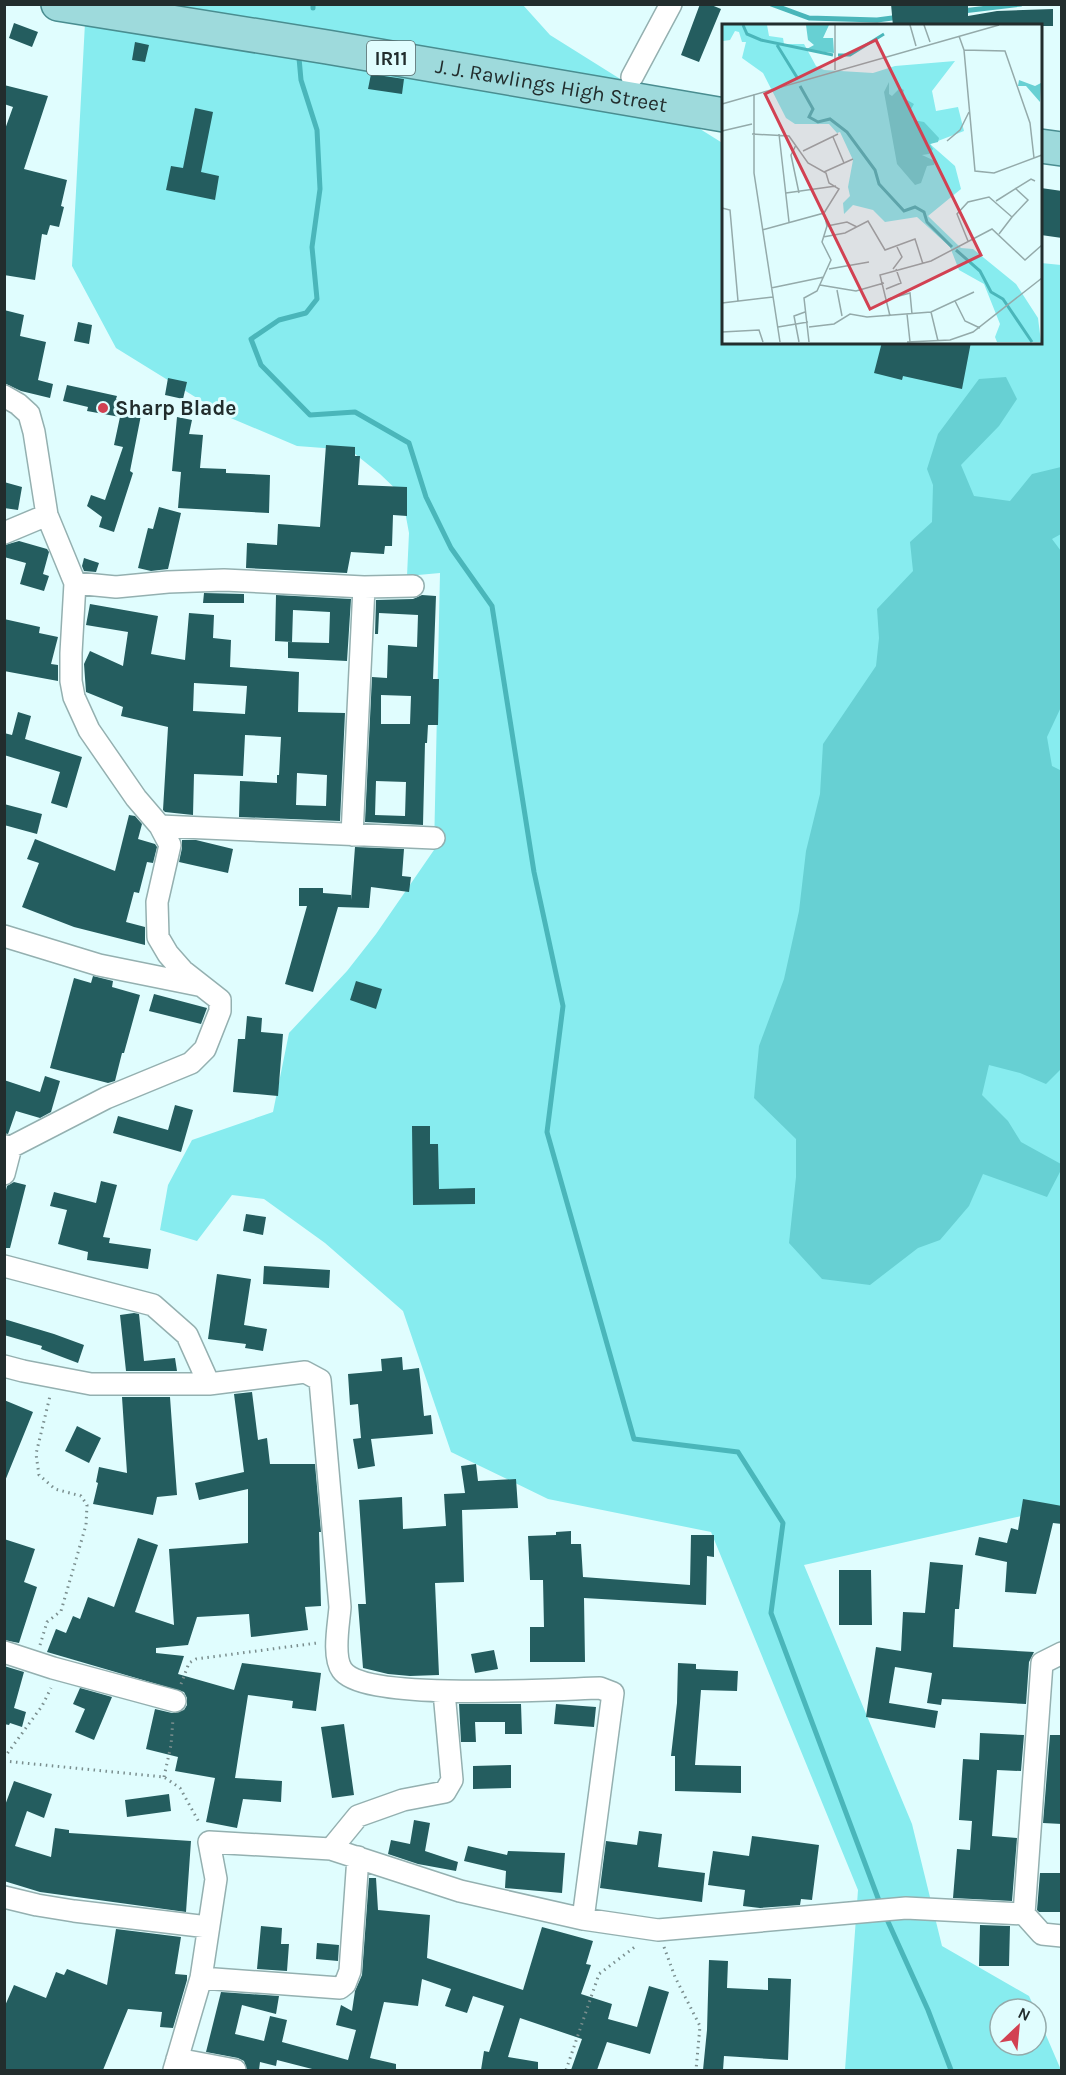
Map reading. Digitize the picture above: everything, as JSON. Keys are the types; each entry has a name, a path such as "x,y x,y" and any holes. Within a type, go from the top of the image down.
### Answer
{"main road":[{"name":"J. J. Rawlings High Street","path":"58,4 327,47 722,115"},
{"name":"J. J. Rawlings High Street","path":"193,4 722,93"},
{"path":"1042,146 1062,149"},
{"path":"1042,167 1062,170"}],"street":[{"path":"632,77 671,4"},
{"path":"4,396 29,414 48,515 75,583 71,653 71,681 74,697 88,730 136,798 160,826 170,845 157,902 158,937 176,962 220,1000 220,1011 205,1049 191,1063 106,1098 8,1146 4,1174"},
{"path":"4,534 48,515"},
{"path":"75,583 116,587 224,580 364,587 412,586"},
{"path":"352,835 364,587"},
{"path":"160,826 434,838"},
{"path":"4,936 99,965 202,986"},
{"path":"4,1266 153,1305 187,1335 208,1384"},
{"path":"4,1366 91,1384 208,1384 305,1372 320,1380 340,1606 338,1660 342,1671 353,1679 374,1685 444,1692 600,1688 613,1693 584,1919"},
{"path":"4,1652 175,1701"},
{"path":"1024,1914 1042,1663 1062,1653"},
{"path":"331,1849 358,1816 403,1800 445,1792 452,1780 444,1692"},
{"path":"236,2070 176,2065 201,1978 216,1879 210,1842 331,1849 460,1891 584,1919 658,1930 906,1908 1024,1914 1042,1934 1062,1936"},
{"path":"201,1978 340,1988 345,1984 350,1971 358,1857"},
{"path":"4,1897 74,1911 208,1927"}],"path":[{"path":"54,1377 36,1454 39,1475 55,1488 81,1496 87,1505 86,1525 62,1611 47,1622 44,1665 51,1689 42,1706 4,1759 164,1777 180,1788 210,1842"},
{"path":"164,1777 171,1745 175,1701 189,1663 196,1659 337,1640"},
{"path":"566,2070 599,1974 658,1930 675,1977 700,2026 696,2070"}],"shaded area":[{"path":"86,4 523,5 550,35 722,143 722,344 1042,344 1042,263 1061,265 1061,1507 804,1565 912,1824 942,1946 1029,1997 988,1997 988,2057 1048,2057 1048,2040 1061,2070 845,2070 858,1890 711,1532 548,1499 451,1452 403,1311 325,1243 264,1199 232,1195 197,1241 160,1230 168,1185 192,1140 273,1112 289,1033 347,971 376,934 434,850 440,573 407,576 409,533 402,495 350,450 297,446 226,416 116,348 72,266"},
{"path":"1006,377 1017,399 999,426 961,465 974,496 1010,501 1032,474 1061,467 1061,534 1052,539 1061,551 1062,705 1047,737 1052,766 1062,771 1062,1068 1046,1084 1020,1073 989,1065 982,1095 1008,1121 1021,1142 1061,1164 1061,1170 1047,1197 983,1174 969,1206 940,1240 918,1248 870,1285 822,1279 789,1243 796,1177 796,1139 754,1098 759,1046 784,979 799,911 806,851 820,794 823,744 876,666 879,638 877,609 913,571 910,542 932,522 933,485 927,469 938,434 979,379"}],"building":[{"path":"700,4 709,4 721,9 699,62 681,55"},
{"path":"891,4 968,4 968,16 997,11 1053,9 1053,26 1042,26 1042,24 893,24"},
{"path":"14,23 38,32 32,47 9,38"},
{"path":"135,42 149,45 145,62 132,60"},
{"path":"371,74 404,79 402,94 368,89"},
{"path":"4,85 48,96 24,169 67,180 59,227 50,225 47,235 42,234 35,280 4,275 4,132 13,107 4,104"},
{"path":"195,108 213,112 201,172 219,176 215,200 166,190 171,166 183,168"},
{"path":"1042,188 1062,191 1062,238 1042,235"},
{"path":"4,310 24,315 20,336 46,342 38,380 53,384 50,398 21,391 4,383"},
{"path":"78,322 92,325 89,344 74,341"},
{"path":"881,344 971,344 962,389 903,376 902,380 874,373"},
{"path":"168,378 187,382 183,399 165,395"},
{"path":"67,385 117,396 116,399 143,405 130,471 133,473 114,532 99,527 102,517 87,506 91,495 105,500 123,447 114,445 120,417 87,411 88,407 63,401"},
{"path":"177,417 192,420 189,434 203,435 200,468 226,469 226,473 270,475 269,513 178,508 181,472 172,471"},
{"path":"326,445 355,447 355,456 360,456 358,485 407,487 407,516 393,515 392,546 385,546 384,554 351,552 347,573 246,568 247,543 277,545 278,524 320,527"},
{"path":"4,482 22,487 18,510 4,508"},
{"path":"159,507 181,513 168,569 151,571 138,568 148,528 153,529"},
{"path":"19,541 47,549 49,552 43,574 49,576 44,591 20,584 26,563 4,557 5,545"},
{"path":"84,558 99,563 96,572 84,571 82,566"},
{"path":"204,593 244,594 244,603 203,603"},
{"path":"276,595 351,599 347,661 288,658 288,642 329,643 330,612 293,610 292,642 275,641"},
{"path":"422,595 436,596 433,679 439,679 438,725 428,725 427,743 425,743 423,825 365,822 372,677 387,678 388,645 417,647 418,615 379,613 378,634 375,634 376,600 413,599","holes":["381,695 411,696 410,724 381,724","376,781 406,782 405,816 375,815"]},
{"path":"90,604 158,616 151,654 185,660 189,613 214,615 213,638 231,640 230,667 299,672 298,712 345,713 340,821 239,817 240,781 277,783 277,775 279,775 281,737 245,735 243,776 194,774 193,815 165,812 163,810 168,727 121,716 123,707 86,692 84,664 90,651 123,666 128,632 86,625","holes":["194,683 247,686 245,714 193,711","297,773 327,775 326,806 296,805"]},
{"path":"4,619 40,627 39,633 58,637 51,664 58,665 58,681 4,671"},
{"path":"18,712 31,716 25,739 82,757 67,808 51,803 60,772 4,755 4,733 12,735"},
{"path":"4,804 42,814 37,834 4,825"},
{"path":"129,815 135,816 142,824 138,839 155,844 157,847 153,863 147,862 139,893 134,892 126,922 145,927 145,945 74,927 22,907 39,863 27,859 35,839 115,871"},
{"path":"182,840 196,840 233,849 228,873 179,862"},
{"path":"355,847 404,849 402,876 411,877 409,892 371,887 369,908 338,907 313,992 285,984 307,906 299,906 299,888 323,888 323,893 351,895 351,900"},
{"path":"93,976 113,981 112,987 140,995 115,1081 108,1083 50,1068 74,978 91,983"},
{"path":"356,981 382,989 376,1009 350,1000"},
{"path":"154,994 207,1008 201,1024 149,1011"},
{"path":"247,1016 262,1018 261,1032 283,1034 278,1096 233,1092 238,1039 245,1039"},
{"path":"45,1076 60,1081 51,1112 40,1118 16,1111 8,1134 4,1133 4,1080 40,1092"},
{"path":"175,1105 193,1110 181,1152 113,1133 118,1116 168,1130"},
{"path":"412,1126 430,1126 430,1144 438,1144 439,1189 475,1188 475,1204 413,1205"},
{"path":"101,1181 117,1185 103,1237 110,1238 109,1243 151,1249 148,1269 87,1260 88,1252 58,1244 67,1210 50,1206 54,1192 96,1203"},
{"path":"14,1182 26,1185 10,1248 4,1248 4,1198 7,1186"},
{"path":"246,1214 266,1217 263,1235 243,1231"},
{"path":"264,1266 330,1270 329,1288 263,1284"},
{"path":"217,1274 251,1279 244,1325 267,1329 263,1351 245,1348 246,1344 208,1339"},
{"path":"139,1314 144,1361 175,1358 177,1371 126,1371 120,1315"},
{"path":"4,1319 84,1345 78,1363 41,1349 42,1346 4,1335"},
{"path":"402,1357 403,1370 419,1368 424,1416 431,1415 433,1434 371,1439 375,1466 358,1469 353,1439 361,1438 358,1404 350,1405 348,1374 382,1371 381,1359"},
{"path":"252,1392 258,1440 267,1438 270,1464 315,1464 321,1532 319,1532 321,1606 305,1607 308,1630 251,1637 249,1614 197,1617 188,1645 156,1648 156,1653 184,1656 178,1674 234,1690 242,1663 321,1673 316,1711 292,1708 293,1701 248,1695 235,1778 282,1781 281,1802 243,1799 237,1828 206,1822 215,1778 175,1771 178,1757 146,1749 155,1709 172,1713 184,1710 187,1698 184,1692 47,1652 56,1629 66,1633 73,1616 80,1619 88,1597 114,1607 138,1538 158,1545 135,1612 174,1625 169,1549 248,1543 248,1489 199,1500 195,1483 244,1472 234,1394"},
{"path":"122,1397 170,1397 177,1495 157,1497 153,1515 93,1504 99,1467 127,1473"},
{"path":"4,1400 33,1412 5,1481 4,1481"},
{"path":"77,1426 101,1438 89,1463 65,1451"},
{"path":"476,1464 478,1481 516,1479 518,1508 462,1510 464,1582 435,1583 439,1675 388,1674 363,1668 358,1604 366,1604 359,1500 402,1497 403,1529 446,1526 444,1494 465,1493 461,1466"},
{"path":"1023,1499 1062,1506 1062,1524 1053,1523 1036,1594 1005,1592 1007,1562 975,1555 979,1537 1007,1543 1011,1528 1018,1530"},
{"path":"571,1531 571,1544 581,1544 583,1577 690,1585 691,1535 714,1535 714,1557 707,1556 706,1605 584,1598 585,1662 530,1662 530,1627 544,1627 543,1580 530,1580 528,1536 556,1535 556,1532"},
{"path":"4,1539 35,1549 24,1582 37,1587 19,1643 4,1640"},
{"path":"930,1562 963,1565 959,1609 955,1609 953,1647 1034,1652 1029,1662 1026,1704 942,1699 941,1705 927,1703 932,1673 895,1667 889,1703 938,1711 935,1728 866,1717 876,1647 901,1651 903,1612 925,1613"},
{"path":"839,1570 871,1570 872,1625 839,1625"},
{"path":"494,1650 498,1669 475,1673 471,1654"},
{"path":"678,1663 696,1664 696,1669 738,1671 737,1691 701,1690 695,1765 741,1766 741,1793 675,1791 675,1756 671,1756 677,1703"},
{"path":"4,1666 24,1672 14,1708 26,1712 22,1727 10,1723 9,1725 4,1724"},
{"path":"80,1688 112,1697 94,1740 75,1732 85,1709 73,1704"},
{"path":"459,1704 521,1704 522,1734 505,1734 505,1722 475,1722 476,1742 461,1742"},
{"path":"556,1704 596,1707 594,1727 554,1724"},
{"path":"344,1724 354,1795 332,1798 321,1727"},
{"path":"980,1733 1024,1735 1021,1771 997,1770 992,1836 1017,1838 1012,1901 953,1898 957,1849 970,1850 972,1821 959,1820 963,1759 979,1760"},
{"path":"1050,1735 1062,1735 1062,1824 1043,1823"},
{"path":"511,1765 511,1788 473,1789 473,1766"},
{"path":"14,1781 52,1794 44,1818 27,1811 15,1846 51,1857 55,1828 69,1830 69,1833 191,1841 186,1912 40,1892 4,1881 4,1808"},
{"path":"169,1794 171,1811 127,1817 125,1800"},
{"path":"414,1820 430,1823 425,1851 458,1862 456,1871 418,1864 388,1854 391,1840 410,1844"},
{"path":"639,1831 662,1834 658,1867 705,1873 702,1902 600,1888 606,1841 637,1845"},
{"path":"752,1836 819,1845 812,1900 801,1899 800,1905 760,1908 743,1906 745,1890 708,1885 713,1851 749,1856"},
{"path":"468,1846 507,1855 508,1851 565,1853 562,1893 505,1888 506,1871 464,1861"},
{"path":"1040,1873 1062,1873 1062,1912 1039,1912 1037,1910"},
{"path":"369,1878 376,1878 378,1910 430,1915 427,1958 523,1990 542,1927 593,1941 586,1964 591,1965 581,1994 612,2004 608,2019 637,2027 649,1986 669,1992 650,2054 607,2042 597,2070 571,2070 582,2039 520,2018 508,2057 538,2062 538,2070 481,2070 484,2051 489,2052 504,2006 473,1996 467,2013 445,2006 451,1989 422,1979 418,2006 384,2002 370,2058 396,2064 396,2070 316,2070 277,2060 276,2066 260,2062 259,2070 247,2070 244,2061 238,2058 206,2052 221,1992 279,1996 276,2014 242,2005 235,2034 264,2041 270,2016 287,2020 282,2042 348,2060 356,2030 336,2025 341,2005 352,2011 355,1991 362,1975"},
{"path":"980,1925 1010,1926 1009,1966 979,1966"},
{"path":"261,1926 282,1928 281,1944 289,1944 287,1971 257,1969"},
{"path":"116,1929 181,1937 175,1974 187,1975 187,1980 173,2028 160,2027 162,2012 128,2009 103,2070 4,2070 4,2008 14,1985 46,1998 56,1972 64,1975 67,1969 107,1985"},
{"path":"317,1943 339,1945 338,1961 316,1959"},
{"path":"709,1960 728,1961 727,1988 768,1990 768,1978 791,1979 788,2060 724,2056 723,2070 703,2070 707,2030"}],"waterway":[{"path":"771,4 809,18 877,20 900,17"},
{"path":"963,11 1021,4"},
{"path":"299,58 301,80 317,130 320,189 312,247 317,299 306,313 279,320 251,339 261,365 310,415 355,412 409,443 426,497 451,548 492,606 534,872 563,1006 547,1132 634,1439 738,1452 783,1523 771,1613 881,1906"},
{"path":"885,1915 928,2010 951,2070"}],"place":[{"name":"Sharp Blade","path":"103,408"}]}
